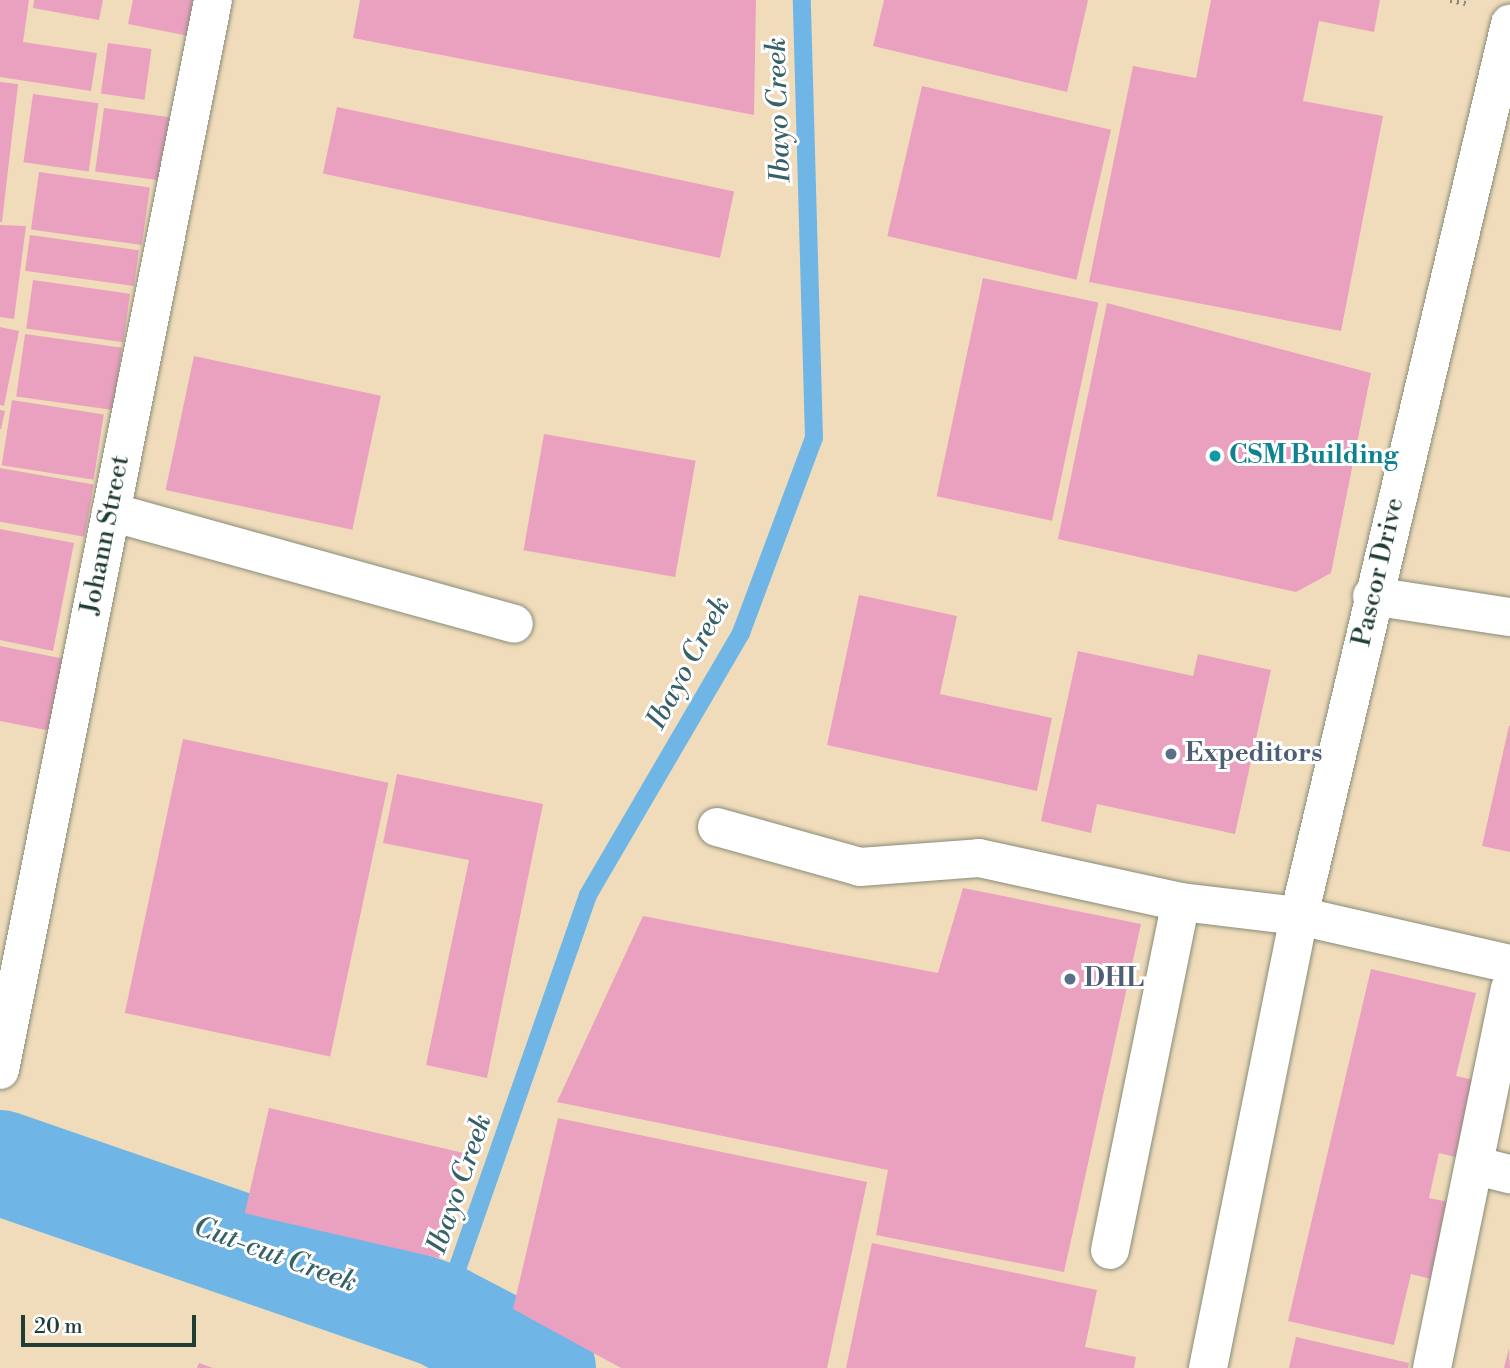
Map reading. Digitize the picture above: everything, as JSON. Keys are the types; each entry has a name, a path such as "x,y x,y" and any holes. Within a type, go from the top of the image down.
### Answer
{"street":[{"name":"Johann Street","path":"0,1070 212,0"},
{"name":"Pascor Drive","path":"1208,1368 1299,916 1372,596 1510,24"},
{"path":"111,512 514,624"},
{"path":"1372,596 1510,617"},
{"path":"717,827 860,867 979,858 1181,902 1299,916 1510,964"},
{"path":"1110,1250 1181,902"},
{"path":"1432,1368 1494,1170 1510,989"}],"building":[{"path":"0,0 29,0 23,42 97,53 91,91 0,77"},
{"path":"34,0 103,0 99,20 33,8"},
{"path":"133,0 196,0 189,36 128,24"},
{"path":"360,0 756,0 754,115 353,38"},
{"path":"884,0 1088,0 1067,92 873,46"},
{"path":"1211,0 1380,0 1374,32 1319,21 1303,101 1383,116 1341,331 1089,282 1133,66 1196,78"},
{"path":"108,43 152,49 144,100 101,94"},
{"path":"0,82 18,84 2,222 0,222"},
{"path":"922,86 1111,130 1076,280 887,236"},
{"path":"33,94 98,103 89,172 23,162"},
{"path":"337,107 734,191 720,258 323,174"},
{"path":"104,108 171,117 162,181 95,171"},
{"path":"39,172 150,188 142,245 31,229"},
{"path":"0,225 26,226 14,319 0,317"},
{"path":"30,235 139,250 134,286 25,271"},
{"path":"983,278 1098,303 1052,521 937,496"},
{"path":"33,280 130,294 123,342 26,329"},
{"name":"CSM Building","path":"1107,303 1371,373 1331,573 1296,592 1058,539"},
{"path":"0,327 19,331 4,406 0,405"},
{"path":"25,334 122,348 113,410 16,396"},
{"path":"194,356 381,396 352,530 166,490"},
{"path":"12,400 104,415 94,480 2,465"},
{"path":"0,410 5,411 1,429 0,429"},
{"path":"544,434 696,461 675,577 524,550"},
{"path":"0,468 94,484 84,537 0,522"},
{"path":"0,529 74,543 53,651 0,640"},
{"path":"859,595 957,616 940,694 1052,718 1037,791 827,745"},
{"path":"0,646 65,659 51,731 0,721"},
{"path":"1078,651 1193,676 1198,654 1271,670 1235,834 1097,804 1091,833 1041,821"},
{"path":"1510,726 1510,852 1482,846"},
{"path":"183,739 388,783 330,1057 125,1013"},
{"path":"397,774 543,804 487,1078 426,1065 469,860 383,843"},
{"path":"963,888 1141,924 1064,1272 876,1235 888,1170 557,1102 643,916 938,973"},
{"path":"1371,969 1476,993 1456,1076 1478,1081 1460,1158 1439,1153 1429,1198 1449,1202 1431,1279 1411,1274 1394,1345 1288,1321"},
{"path":"269,1108 464,1153 440,1258 245,1213"},
{"path":"558,1118 867,1182 827,1368 621,1368 513,1309"},
{"path":"872,1243 1097,1290 1085,1347 1136,1357 1134,1368 846,1368"},
{"path":"1296,1337 1409,1363 1408,1368 1289,1368"},
{"path":"1509,1348 1510,1368 1504,1368"},
{"path":"199,1363 213,1368 197,1368"}],"waterway":[{"name":"Ibayo Creek","path":"441,1315 588,895 741,633 814,438 802,0"},
{"name":"Cut-cut Creek","path":"0,1162 441,1315 543,1368"}],"place":[{"name":"CSM Building","path":"1215,456"},
{"name":"Expeditors","path":"1171,754"},
{"name":"DHL","path":"1070,979"}]}
